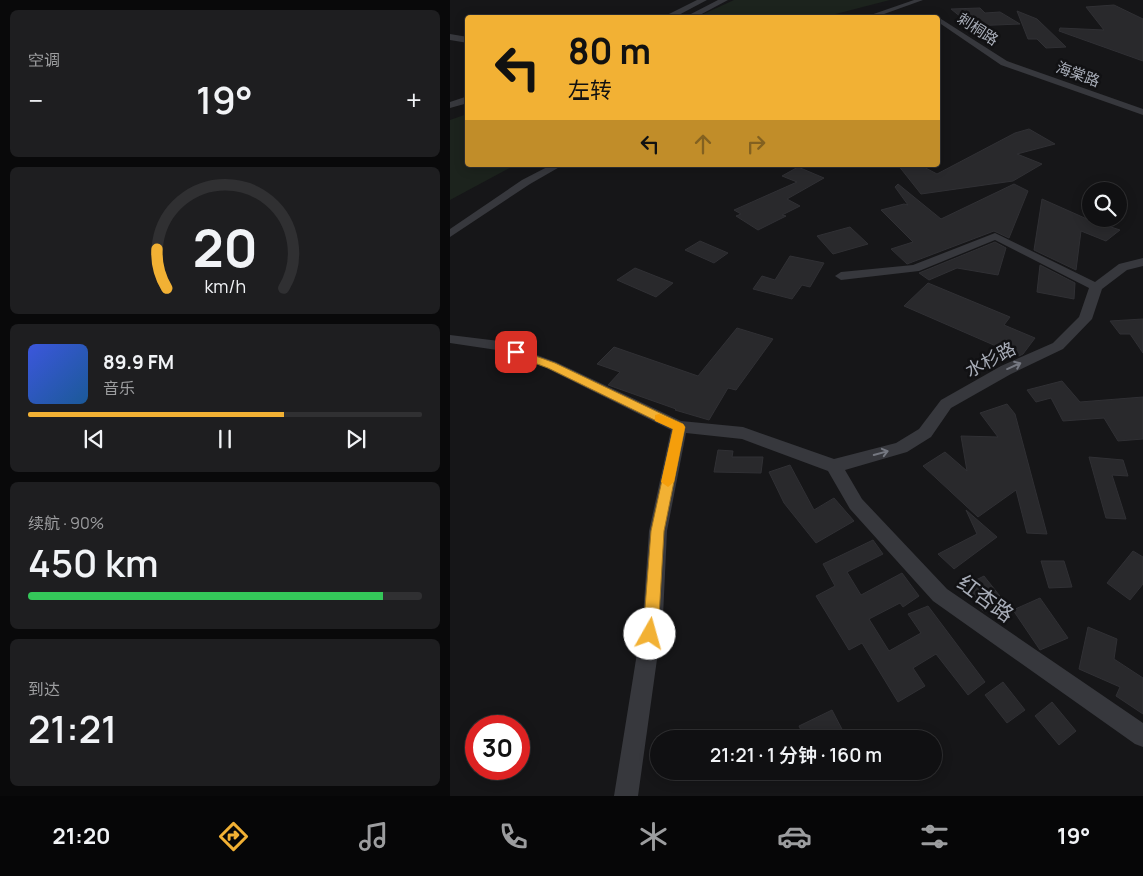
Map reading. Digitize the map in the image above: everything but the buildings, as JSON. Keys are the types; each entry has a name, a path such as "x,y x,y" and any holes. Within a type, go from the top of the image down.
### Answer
{"street":[{"path":"671,15 703,0"},
{"path":"693,15 724,0"},
{"path":"875,15 920,0"},
{"path":"913,3 921,8"},
{"name":"刺桐路","path":"928,13 932,15"},
{"name":"刺桐路","path":"940,20 1004,63"},
{"path":"450,32 465,34"},
{"path":"450,37 465,40"},
{"name":"海棠路","path":"1004,63 1143,112"},
{"path":"450,105 465,100"},
{"path":"450,113 465,108"},
{"path":"450,234 526,182 554,167"},
{"path":"841,276 915,268 995,236 1096,287 1123,267 1143,262"},
{"name":"水杉路","path":"834,466 901,448 925,432 946,404 1006,370 1058,346 1085,319 1096,287"},
{"path":"450,339 499,346 551,365 679,427 743,433 834,466"},
{"path":"626,796 653,616 658,531 679,427"},
{"name":"红杏路","path":"834,466 856,504 940,595 1143,736"}],"shaded area":[{"path":"734,0 890,0 832,15 701,15"},
{"path":"465,115 465,167 511,167 450,200 450,120"}],"slow traffic":[{"path":"659,418 679,427 668,482"}],"route":[{"path":"516,352 551,365 638,409 679,427 658,531 653,616 650,634"}]}
